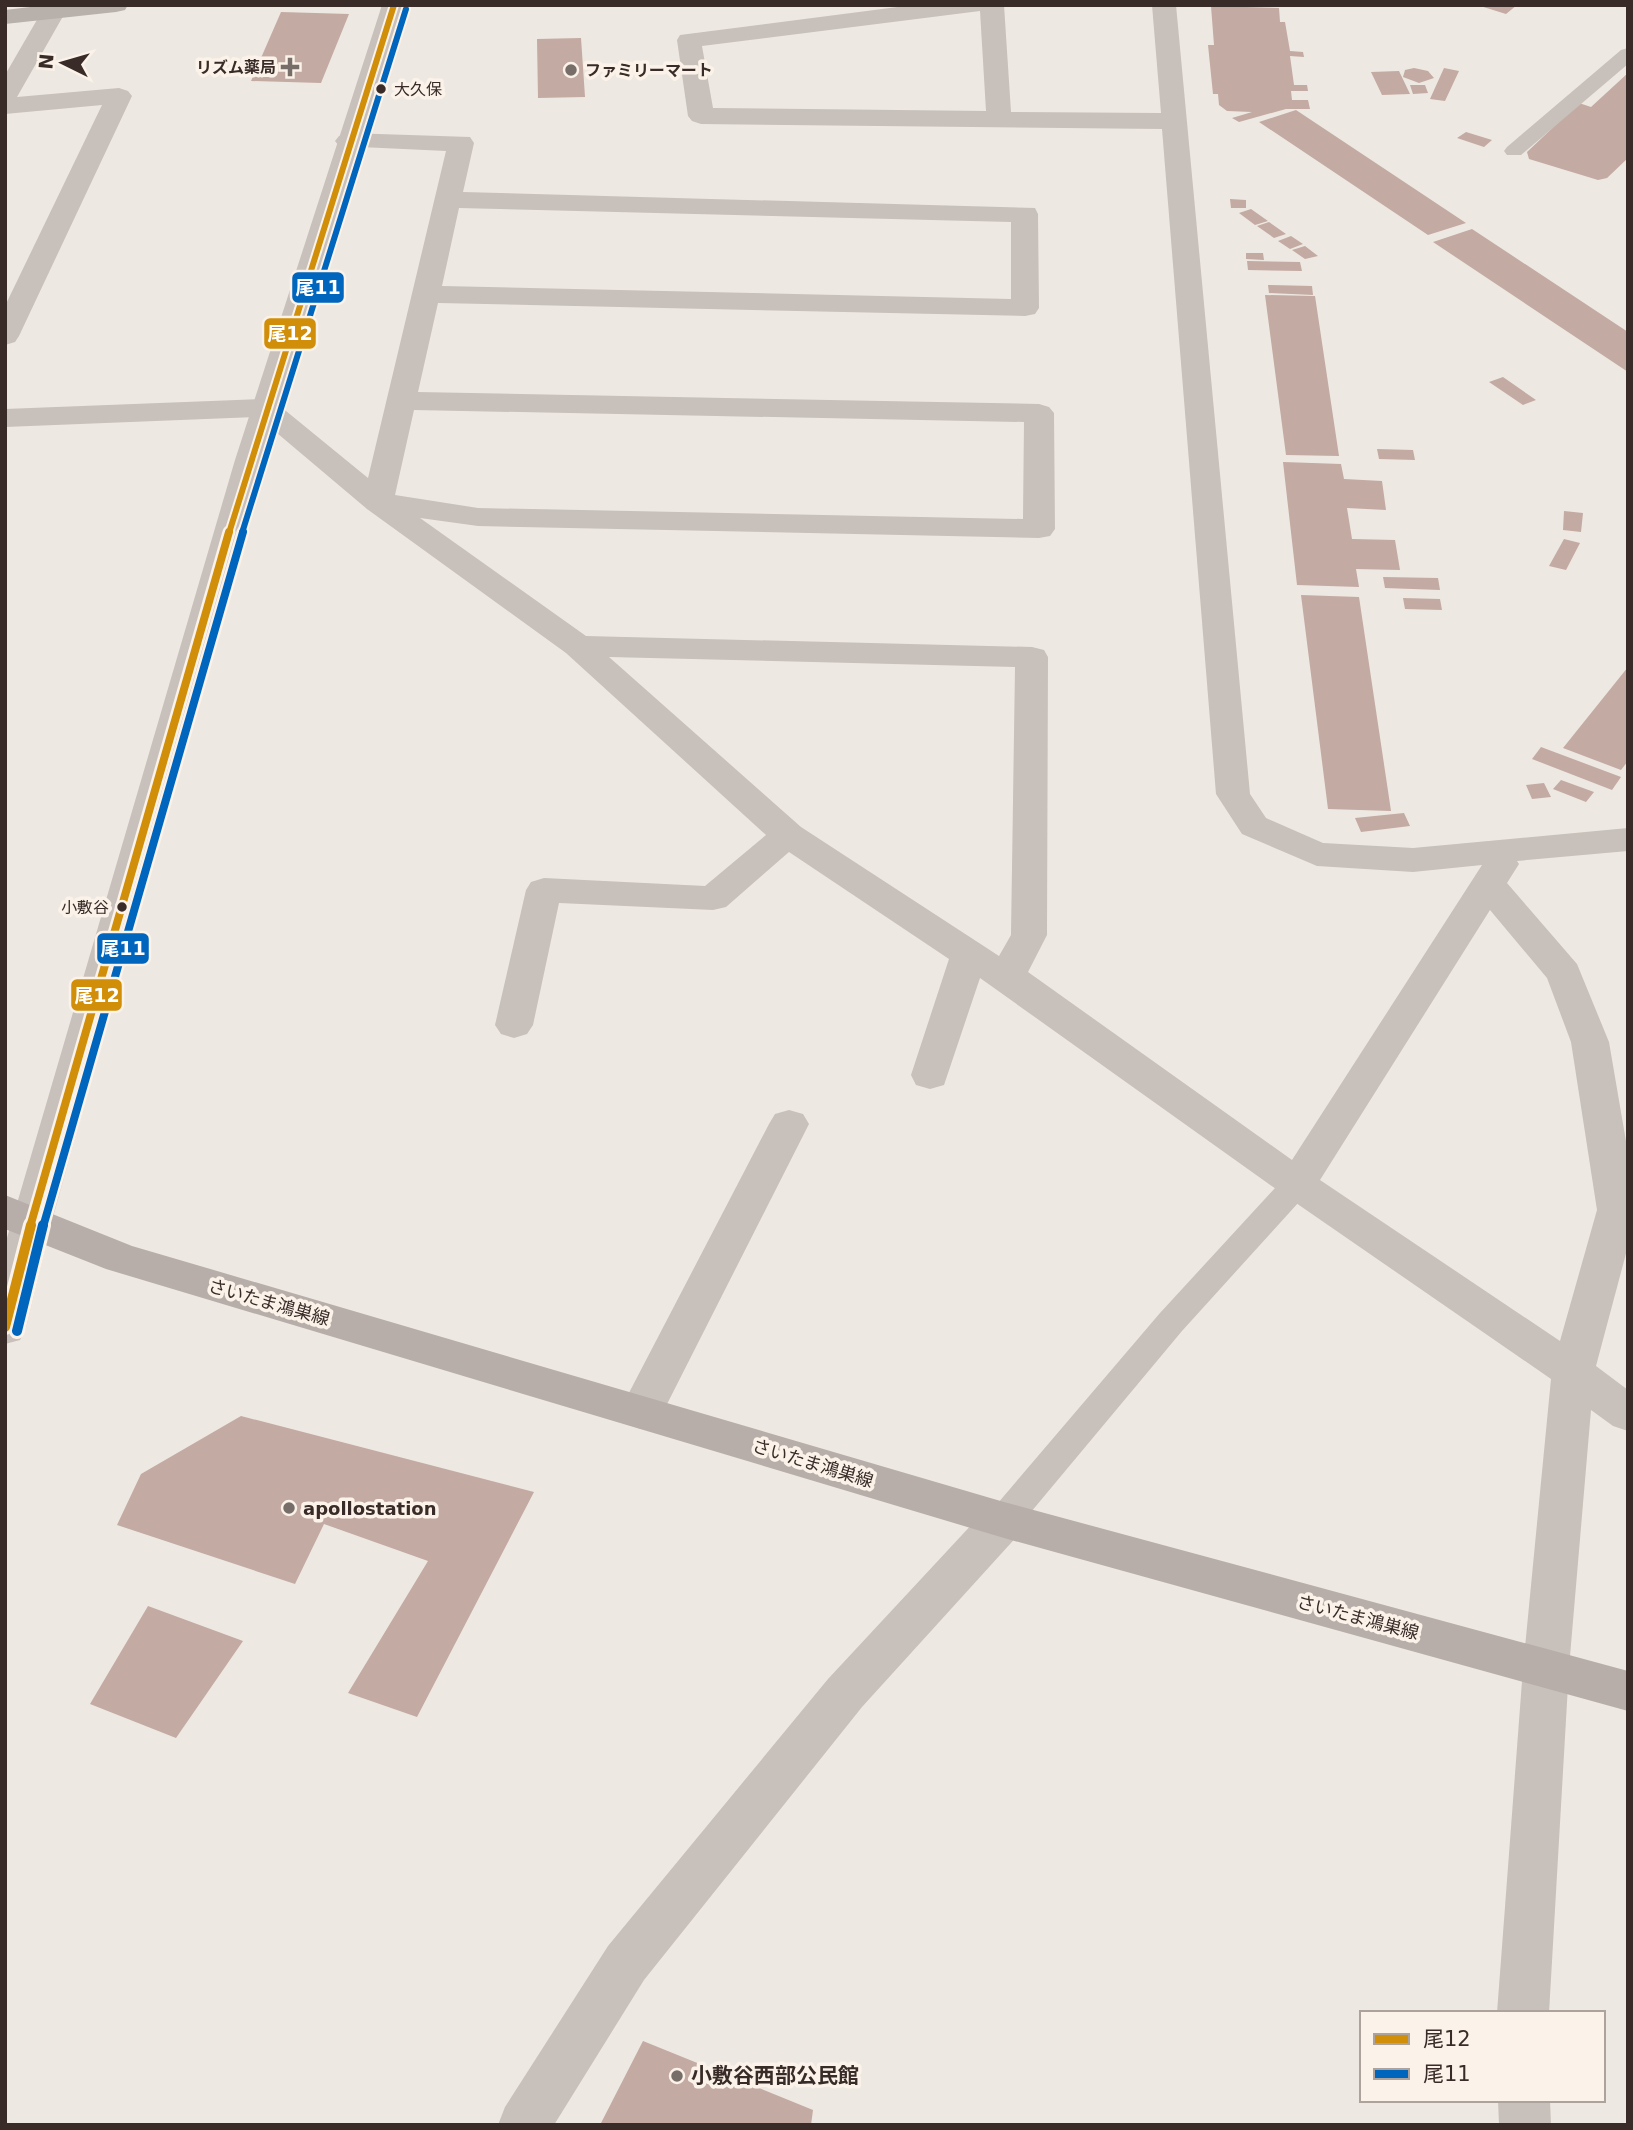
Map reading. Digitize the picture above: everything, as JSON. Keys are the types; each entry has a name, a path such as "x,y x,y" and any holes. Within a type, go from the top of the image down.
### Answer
{"main road":[{"path":"5,17 116,5"},
{"name":"さいたま鴻巣線","path":"18,1217 121,1258 1004,1520 1628,1691"}],"street":[{"path":"5,1328 18,1217 265,408 348,141 394,5"},
{"path":"974,5 689,40 701,116 1174,121"},
{"path":"992,5 999,119"},
{"path":"1164,5 1233,794 1254,826 1317,854 1498,868 1628,839"},
{"path":"5,97 54,11"},
{"path":"5,106 119,96 5,336"},
{"path":"348,141 461,143 378,502"},
{"path":"428,294 1026,308 1026,215 449,200"},
{"path":"378,502 478,517 1039,529 1038,413 401,401"},
{"path":"5,418 265,408 378,502 578,646 788,835 969,955 1006,976 1297,1184 1573,1372 1628,1414"},
{"path":"578,646 1032,657 1029,935 1006,976"},
{"path":"514,1025 544,890 713,898 788,835"},
{"path":"1297,1184 1498,868"},
{"path":"1498,868 1564,973 1590,1041 1622,1212 1573,1372 1546,1668 1522,2011"},
{"path":"930,1076 969,955"},
{"path":"641,1412 789,1124"},
{"path":"524,2125 626,1964 845,1693 1004,1520"},
{"path":"1524,2102 1525,2125"}],"lane":[{"path":"1514,151 1628,54"},
{"path":"1004,1520 1171,1322 1297,1184"}],"building":[{"path":"1477,5 1517,5 1506,14"},
{"path":"1211,6 1279,8 1280,22 1285,22 1290,51 1303,52 1304,57 1290,56 1294,85 1307,85 1308,91 1291,91 1292,100 1308,100 1310,109 1286,109 1239,122 1232,118 1252,112 1227,111 1219,105 1218,94 1213,94 1208,45 1214,45"},
{"path":"281,12 349,14 321,83 251,81"},
{"path":"581,38 585,97 538,98 537,39"},
{"path":"1414,68 1428,71 1434,78 1419,83 1403,77 1405,70"},
{"path":"1444,68 1459,71 1445,101 1430,99"},
{"path":"1399,71 1410,94 1382,95 1371,72"},
{"path":"1628,73 1628,158 1607,178 1598,180 1529,159 1527,152 1579,103 1591,107"},
{"path":"1410,85 1425,85 1428,93 1413,94"},
{"path":"1296,110 1466,223 1428,235 1259,122"},
{"path":"1466,132 1492,140 1484,147 1457,138"},
{"path":"1230,199 1246,200 1246,208 1231,208"},
{"path":"1251,209 1268,221 1255,225 1239,213"},
{"path":"1269,222 1286,234 1274,238 1257,226"},
{"path":"1472,229 1628,332 1628,372 1433,242"},
{"path":"1291,236 1303,244 1290,249 1278,241"},
{"path":"1305,246 1318,256 1305,259 1292,250"},
{"path":"1246,253 1263,253 1264,260 1246,259"},
{"path":"1247,261 1300,262 1302,271 1248,270"},
{"path":"1268,285 1312,286 1313,295 1269,293"},
{"path":"1265,295 1315,296 1339,456 1286,455"},
{"path":"1503,377 1536,400 1523,405 1489,382"},
{"path":"1377,449 1413,450 1415,460 1379,459"},
{"path":"1283,462 1341,464 1344,479 1382,481 1386,510 1347,508 1352,539 1395,540 1400,570 1356,569 1359,587 1297,585"},
{"path":"1564,511 1583,513 1581,532 1563,530"},
{"path":"1564,539 1580,543 1566,570 1549,566"},
{"path":"1383,577 1438,578 1440,590 1385,588"},
{"path":"1301,595 1359,597 1391,811 1328,809"},
{"path":"1403,598 1440,599 1442,610 1405,609"},
{"path":"1628,667 1628,761 1621,770 1563,748"},
{"path":"1541,747 1621,777 1612,790 1532,759"},
{"path":"1561,780 1594,792 1586,802 1553,789"},
{"path":"1544,783 1551,797 1532,799 1526,785"},
{"path":"1404,813 1410,826 1361,832 1355,818"},
{"path":"241,1416 534,1492 417,1717 348,1693 428,1561 324,1524 295,1584 117,1525 141,1474"},
{"path":"148,1606 243,1641 176,1738 90,1704"},
{"name":"小敷谷西部公民館","path":"643,2041 813,2110 811,2125 600,2125"}],"transit line":[{"name":"尾12","path":"5,1327 31,1224 250,460 394,5"},
{"name":"尾11","path":"17,1331 43,1227 262,464 406,9"}],"place":[{"name":"リズム薬局","path":"290,67"},
{"name":"ファミリーマート","path":"571,70"},
{"name":"大久保","path":"381,89"},
{"name":"小敷谷","path":"122,907"},
{"name":"apollostation","path":"289,1508"},
{"name":"小敷谷西部公民館","path":"677,2076"}]}
